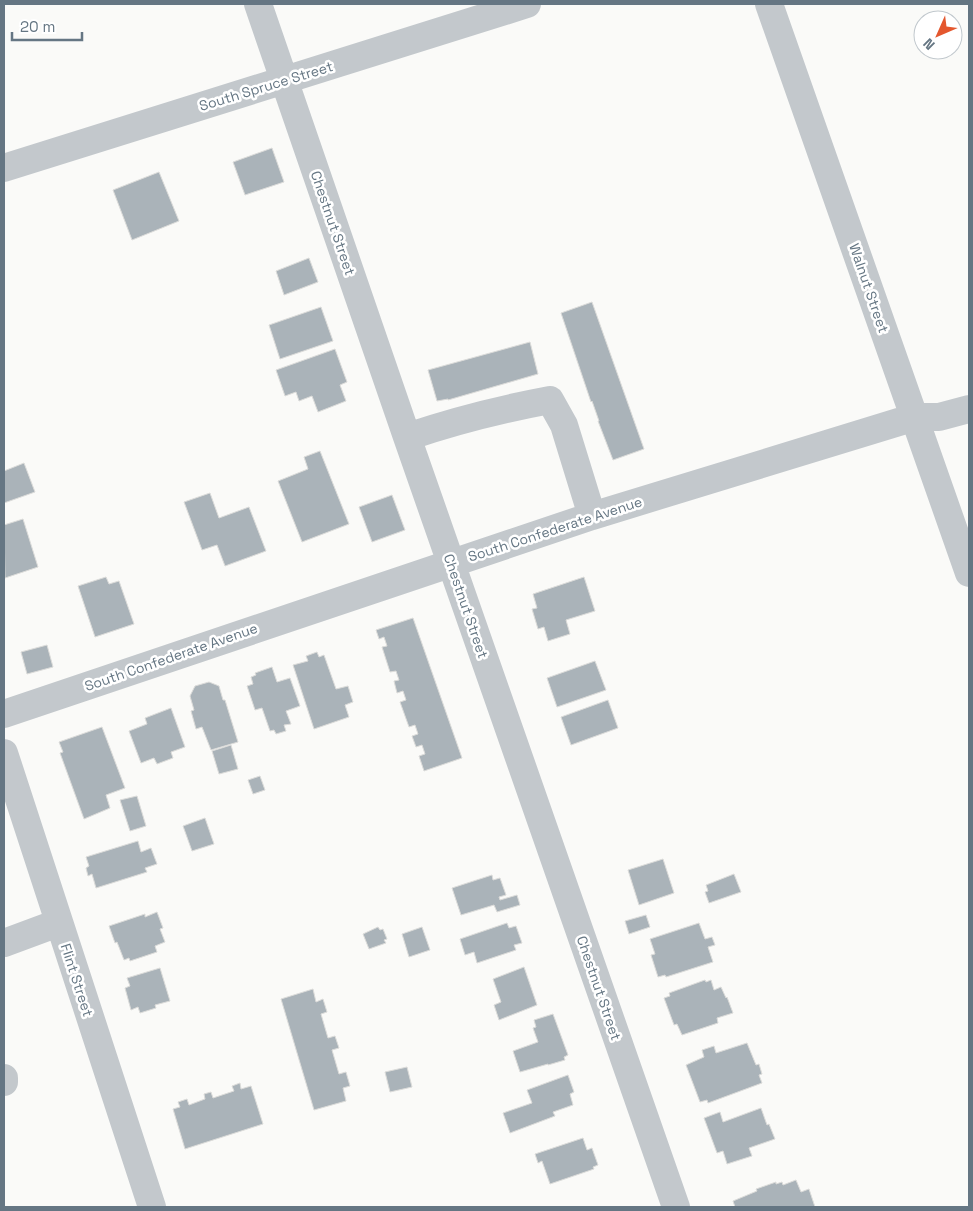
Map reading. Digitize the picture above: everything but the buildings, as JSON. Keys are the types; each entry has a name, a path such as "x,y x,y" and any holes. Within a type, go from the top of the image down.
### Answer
{"street":[{"name":"Chestnut Street","path":"258,4 676,1207"},
{"name":"South Spruce Street","path":"4,168 527,4"},
{"name":"Walnut Street","path":"769,4 969,573"},
{"path":"407,437 433,428 516,406 550,400 564,425 592,516"},
{"name":"South Confederate Avenue","path":"4,714 592,516 915,417 939,417 969,409"},
{"name":"Flint Street","path":"4,753 152,1207"},
{"path":"4,943 58,923"}]}
